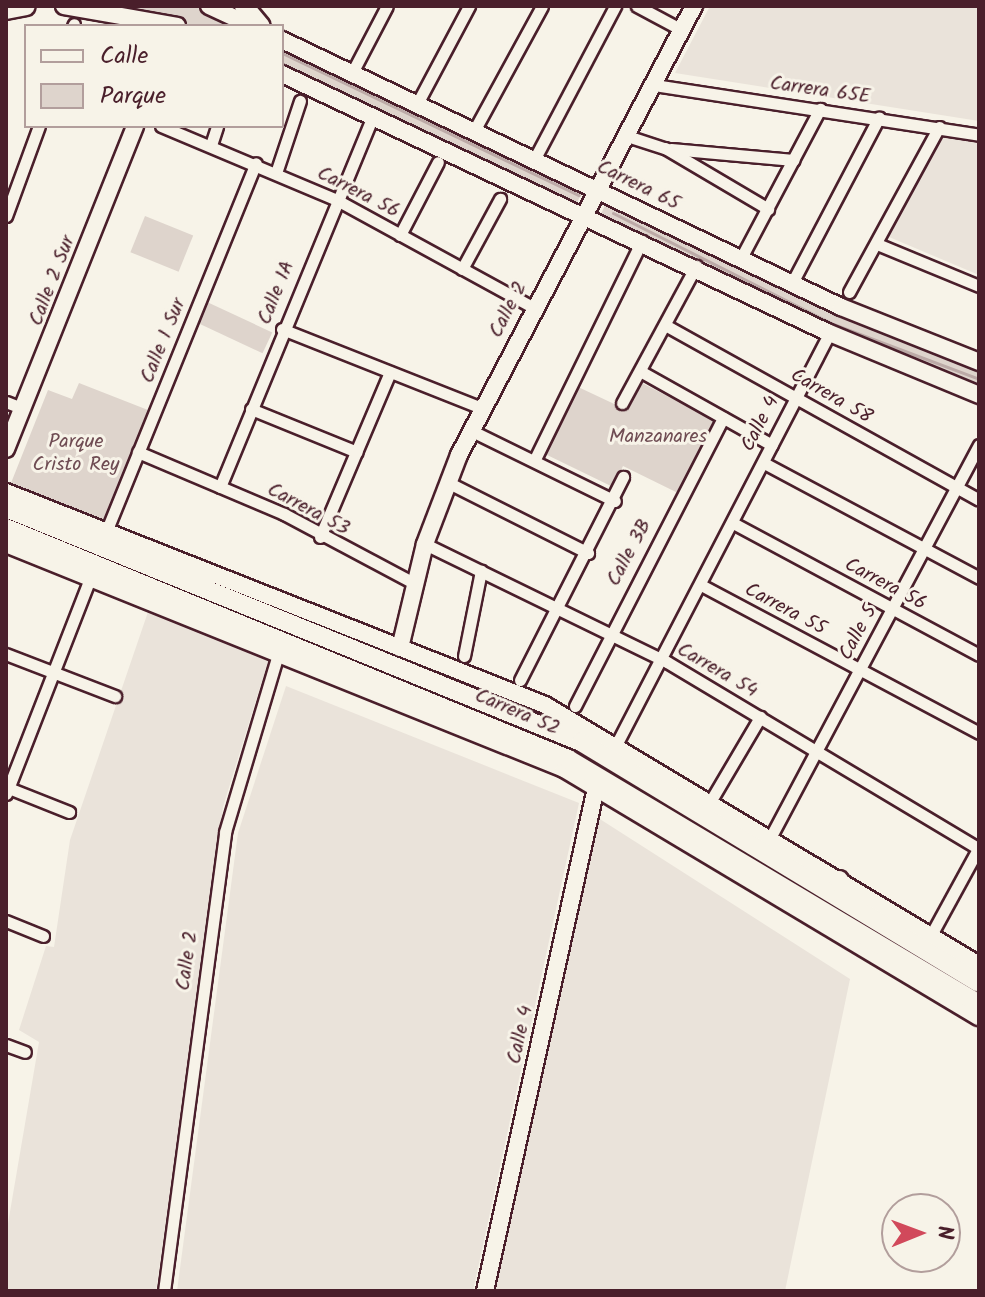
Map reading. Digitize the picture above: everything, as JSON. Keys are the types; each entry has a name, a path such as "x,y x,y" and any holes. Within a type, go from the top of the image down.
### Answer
{"main road":[{"path":"6,10 26,6"},
{"path":"244,6 259,24"},
{"name":"Carrera 52","path":"6,508 232,590 581,742 979,983"},
{"name":"Carrera 52","path":"6,528 173,604 602,777 947,991 979,1004"},
{"path":"464,693 484,682"},
{"path":"839,880 856,908"}],"street":[{"path":"64,6 165,24"},
{"path":"209,6 248,24"},
{"path":"418,102 469,6"},
{"path":"475,129 542,6"},
{"path":"535,158 615,6"},
{"path":"637,6 682,30"},
{"name":"Calle 2","path":"400,648 425,544 447,482 532,307 627,136 694,6"},
{"path":"353,71 384,7"},
{"name":"Carrera 65","path":"284,41 475,129 792,283 979,362"},
{"path":"284,75 585,213 830,333 979,395"},
{"name":"Carrera 65E","path":"654,85 879,117 979,135"},
{"path":"276,173 300,101"},
{"path":"741,258 820,109"},
{"name":"Calle 1A","path":"220,487 335,199 373,115"},
{"path":"792,283 879,117"},
{"path":"849,292 939,127"},
{"path":"6,216 38,128"},
{"name":"Calle 2 Sur","path":"6,449 134,128"},
{"name":"Carrera 56","path":"166,128 256,163 335,199 532,307"},
{"path":"211,145 216,128"},
{"path":"627,136 665,148 794,160"},
{"path":"665,148 768,209"},
{"path":"400,235 438,162"},
{"name":"Calle 1 Sur","path":"106,532 256,163"},
{"path":"462,269 500,199"},
{"path":"535,459 642,241"},
{"path":"877,244 979,286"},
{"path":"622,403 696,266"},
{"name":"Carrera 58","path":"665,325 979,500"},
{"path":"282,329 482,408"},
{"name":"Calle 4","path":"616,745 830,333"},
{"path":"640,371 772,445"},
{"path":"320,537 390,372"},
{"path":"6,402 22,408"},
{"path":"251,409 357,452"},
{"name":"Calle 3B","path":"575,706 608,633 723,418"},
{"path":"472,431 535,459 615,501"},
{"name":"Calle 5","path":"770,838 979,445"},
{"name":"Carrera 53","path":"138,452 220,487 414,583"},
{"path":"764,463 979,578"},
{"path":"520,680 615,501 623,477"},
{"path":"447,482 588,553"},
{"name":"Carrera 52","path":"6,492 106,532 232,590 400,648 484,682 616,745 979,965"},
{"name":"Carrera 56","path":"733,523 979,655"},
{"name":"Carrera 52","path":"6,544 90,578 173,604"},
{"name":"Carrera 54","path":"425,544 661,660 978,849"},
{"path":"464,656 481,571"},
{"path":"69,812 7,790 90,578"},
{"name":"Carrera 55","path":"701,585 979,733"},
{"name":"Calle 2","path":"164,1291 225,832 280,648"},
{"path":"6,654 115,696"},
{"name":"Carrera 52","path":"446,714 596,788 947,991 979,1017"},
{"path":"710,802 760,717"},
{"name":"Calle 4","path":"485,1291 596,788"},
{"path":"931,935 978,849"},
{"path":"6,921 43,936"},
{"path":"6,1045 25,1052"}],"shaded area":[{"path":"710,6 979,6 979,121 675,73"},
{"path":"943,137 979,143 979,275 889,237"},
{"path":"149,609 269,658 223,807 156,1291 6,1291 6,1235 39,1042 19,1030 46,946 54,947 70,840"},
{"path":"286,686 579,803 473,1291 177,1291 238,833"},
{"path":"592,814 850,979 785,1291 494,1291"}],"green space":[{"path":"116,6 197,6 237,24 186,24"},
{"path":"284,46 585,186 576,205 284,69"},
{"path":"608,199 979,367 979,388 902,361 600,216"},
{"path":"145,216 193,235 179,272 130,252"},
{"path":"207,302 272,332 263,353 197,323"},
{"name":"Parque Cristo Rey","path":"79,383 148,410 104,521 11,483 48,390 72,399"},
{"name":"Manzanares","path":"642,383 717,422 680,494 623,466 613,487 543,453 576,386 627,410"}],"waterway":[{"path":"284,54 579,195"},
{"path":"613,213 833,324 979,379"}]}
